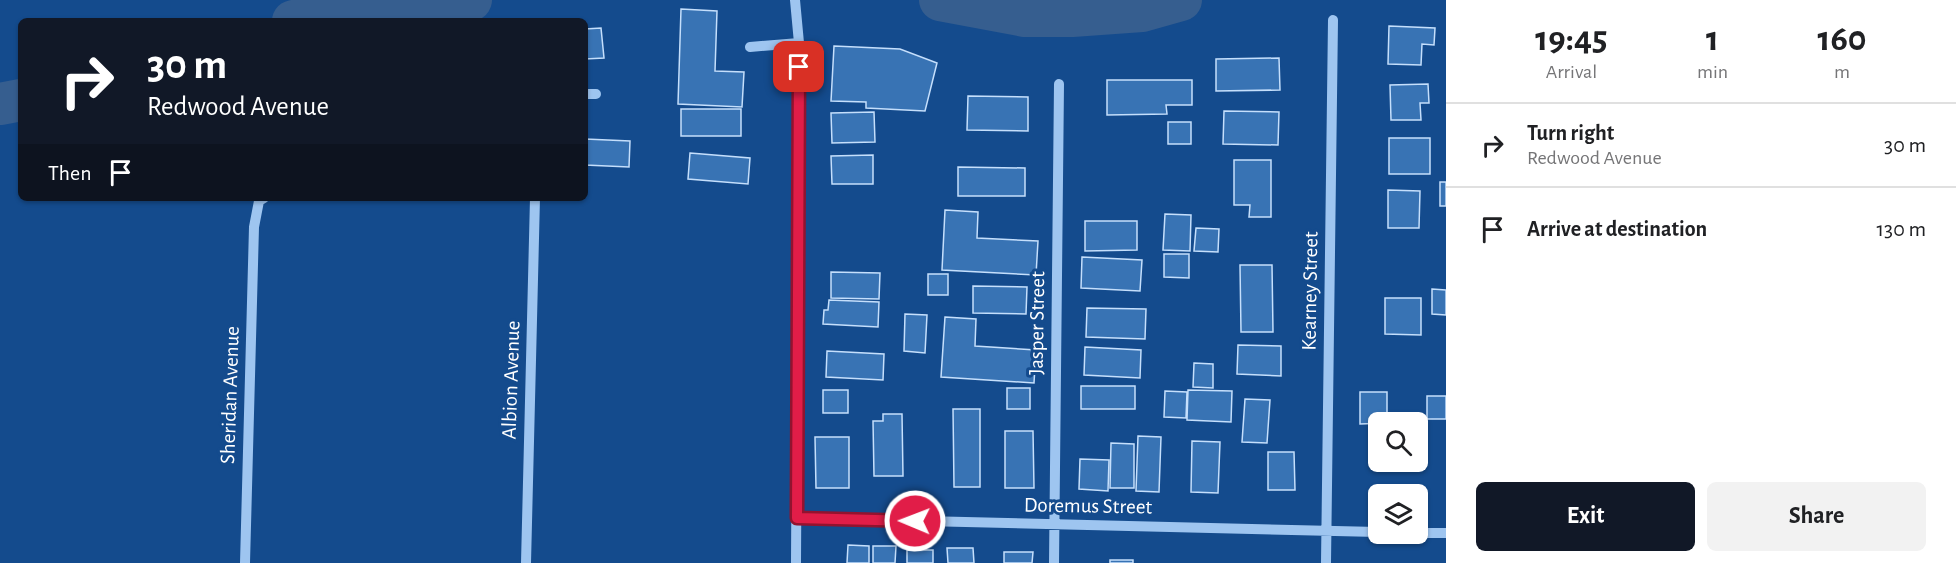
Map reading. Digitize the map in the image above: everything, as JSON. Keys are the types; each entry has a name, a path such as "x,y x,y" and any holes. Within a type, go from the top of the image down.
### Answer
{"street":[{"path":"795,2 799,43 796,563"},
{"name":"Kearney Street","path":"1326,563 1333,20"},
{"path":"750,47 799,43"},
{"name":"Jasper Street","path":"1054,563 1059,84"},
{"name":"Sheridan Avenue","path":"245,563 254,227 259,201"},
{"name":"Albion Avenue","path":"526,563 535,201"},
{"name":"Doremus Street","path":"797,518 1368,532"},
{"path":"1428,533 1446,533"}],"building":[{"path":"681,9 717,11 715,71 744,72 742,107 678,104"},
{"path":"1389,26 1435,28 1434,45 1422,44 1421,65 1388,64"},
{"path":"601,28 604,58 588,59 588,29"},
{"path":"834,46 900,49 937,63 925,111 866,108 866,102 831,101"},
{"path":"1279,58 1280,90 1216,91 1216,59"},
{"path":"1107,80 1192,80 1192,105 1166,105 1167,114 1107,115"},
{"path":"1428,84 1429,103 1420,103 1421,120 1391,120 1390,85"},
{"path":"968,96 1028,97 1028,131 967,130"},
{"path":"681,109 741,109 741,136 681,136"},
{"path":"1224,111 1279,112 1278,145 1223,144"},
{"path":"874,112 875,142 832,143 831,113"},
{"path":"1168,122 1191,122 1191,144 1168,144"},
{"path":"1389,138 1430,138 1430,174 1389,174"},
{"path":"588,139 630,141 629,167 588,165"},
{"path":"690,153 750,158 748,184 688,179"},
{"path":"873,155 873,184 832,184 831,156"},
{"path":"1234,160 1271,160 1271,217 1249,217 1250,205 1234,205"},
{"path":"958,167 1025,168 1025,196 958,196"},
{"path":"1440,182 1446,182 1446,206 1440,206"},
{"path":"1388,190 1420,191 1419,228 1388,228"},
{"path":"945,210 978,212 977,238 1038,241 1036,275 942,270"},
{"path":"1165,214 1191,215 1190,251 1163,250"},
{"path":"1085,221 1137,221 1137,250 1085,251"},
{"path":"1196,228 1219,229 1218,252 1194,251"},
{"path":"1164,254 1189,254 1189,278 1164,277"},
{"path":"1082,257 1142,260 1140,291 1081,288"},
{"path":"1240,265 1272,265 1273,332 1241,332"},
{"path":"831,272 880,273 879,299 831,298"},
{"path":"928,274 948,274 948,295 928,295"},
{"path":"973,286 1027,287 1026,314 973,313"},
{"path":"1432,289 1446,290 1446,315 1432,314"},
{"path":"1385,298 1421,298 1421,335 1385,334"},
{"path":"829,300 879,302 878,327 823,324 824,310 828,310"},
{"path":"1087,308 1146,309 1145,339 1086,337"},
{"path":"905,314 927,315 925,353 904,351"},
{"path":"945,317 976,319 975,346 1036,350 1034,383 941,377"},
{"path":"1238,345 1281,346 1281,376 1237,374"},
{"path":"1085,347 1141,350 1140,378 1084,375"},
{"path":"827,351 884,354 883,380 826,377"},
{"path":"1194,363 1213,364 1213,388 1193,387"},
{"path":"1081,386 1135,386 1135,409 1081,409"},
{"path":"1007,388 1030,388 1030,409 1007,409"},
{"path":"823,390 848,390 848,413 823,413"},
{"path":"1188,390 1232,391 1231,422 1187,420"},
{"path":"1165,391 1187,392 1186,418 1164,417"},
{"path":"1360,392 1387,392 1387,412 1368,412 1368,424 1360,424"},
{"path":"1427,396 1446,396 1446,419 1428,419"},
{"path":"1245,399 1270,400 1267,443 1242,442"},
{"path":"953,409 980,409 980,487 954,487"},
{"path":"883,414 902,414 903,476 874,476 873,421 883,421"},
{"path":"1005,431 1033,431 1034,488 1005,488"},
{"path":"1138,436 1161,437 1159,492 1136,491"},
{"path":"815,437 849,437 849,488 816,488"},
{"path":"1192,441 1220,442 1218,493 1191,492"},
{"path":"1111,443 1134,444 1134,488 1110,488"},
{"path":"1268,452 1294,452 1295,490 1268,490"},
{"path":"1080,459 1109,460 1108,491 1079,489"},
{"path":"848,545 869,546 869,563 847,563"},
{"path":"873,546 896,546 895,563 873,563"},
{"path":"947,548 973,548 974,563 948,563"},
{"path":"907,550 933,550 933,563 907,563"},
{"path":"1004,552 1033,552 1032,563 1004,563"},
{"path":"1110,560 1133,560 1133,563 1110,563"}],"waterway":[{"path":"317,18 401,13 471,0"},
{"path":"940,0 1025,16 1072,16 1142,11 1181,0"},
{"path":"0,104 18,101"}],"route":[{"path":"799,67 797,518 915,521"}]}
